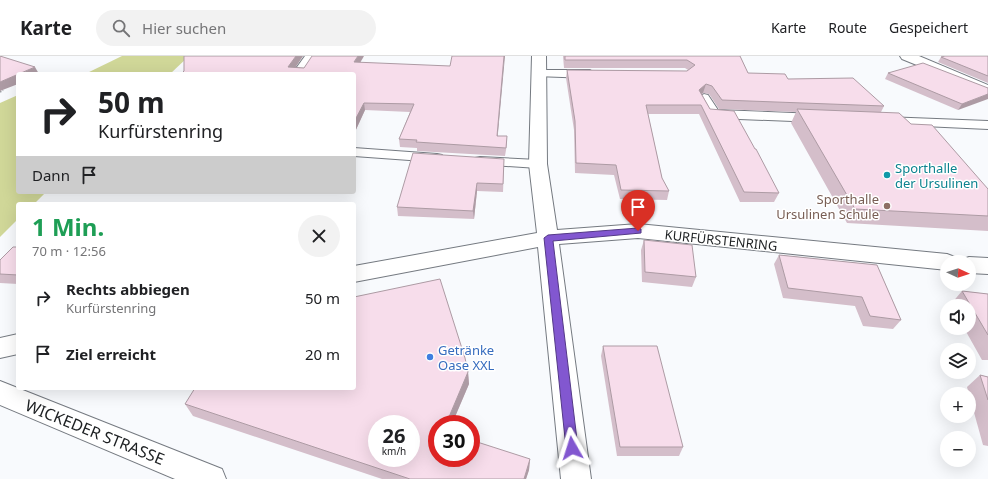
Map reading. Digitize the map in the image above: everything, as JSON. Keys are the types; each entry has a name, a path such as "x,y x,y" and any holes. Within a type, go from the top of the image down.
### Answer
{"street":[{"path":"300,72 312,56"},
{"path":"539,56 538,164 576,479"},
{"path":"907,56 988,90"},
{"name":"KURFÜRSTENRING","path":"356,274 548,238 638,231 940,261"},
{"path":"976,265 988,266"},
{"path":"0,348 16,344"},
{"name":"WICKEDER STRASSE","path":"0,393 211,479"}],"lane":[{"path":"539,74 600,74"},
{"path":"704,98 714,114 826,118"},
{"path":"873,120 988,125"},
{"path":"356,152 454,159"},
{"path":"469,160 538,164"}],"green space":[{"path":"122,56 189,56 172,72 89,72"},
{"path":"16,96 16,194 44,194 36,202 16,202 16,221 0,237 0,103"}],"building":[{"path":"0,56 35,67 23,72 16,72 16,75 0,82"},
{"path":"184,56 296,56 288,67 304,68 312,56 358,56 354,62 450,66 452,56 504,56 497,136 507,136 506,148 416,142 417,140 399,139 414,104 364,103 356,118 356,72 183,72"},
{"path":"565,56 740,56 748,73 785,74 788,79 853,78 884,106 722,100 712,86 706,84 699,90 710,109 734,111 779,193 744,192 701,105 646,105 662,178 669,191 621,190 616,165 576,163 575,121 567,70 687,71 695,65 687,60 565,60"},
{"path":"988,56 988,76 941,57"},
{"path":"923,63 988,88 988,94 962,104 888,73"},
{"name":"Sporthalle der Ursulinen","path":"797,109 899,113 911,124 932,125 988,189 988,216 855,209"},
{"path":"413,153 504,159 503,184 477,183 473,211 397,207"},
{"path":"644,240 692,245 696,277 645,272"},
{"path":"13,247 16,247 16,275 0,274 0,260"},
{"path":"779,255 877,265 901,320 870,316 862,297 788,288"},
{"path":"440,279 468,372 450,415 428,415 428,467 480,467 480,443 530,459 524,479 410,479 374,467 420,467 420,415 368,415 368,465 185,404 194,390 356,390 356,297"},
{"path":"962,291 988,294 988,335 976,315 976,299 967,299"},
{"path":"603,346 657,346 683,447 620,447"},
{"path":"980,375 988,377 988,400"}],"place":[{"name":"Sporthalle der Ursulinen","path":"887,175"},
{"name":"Sporthalle Ursulinen Schule","path":"887,206"},
{"name":"Getränke Oase XXL","path":"430,357"}],"route":[{"path":"572,448 548,238 638,231"}]}
